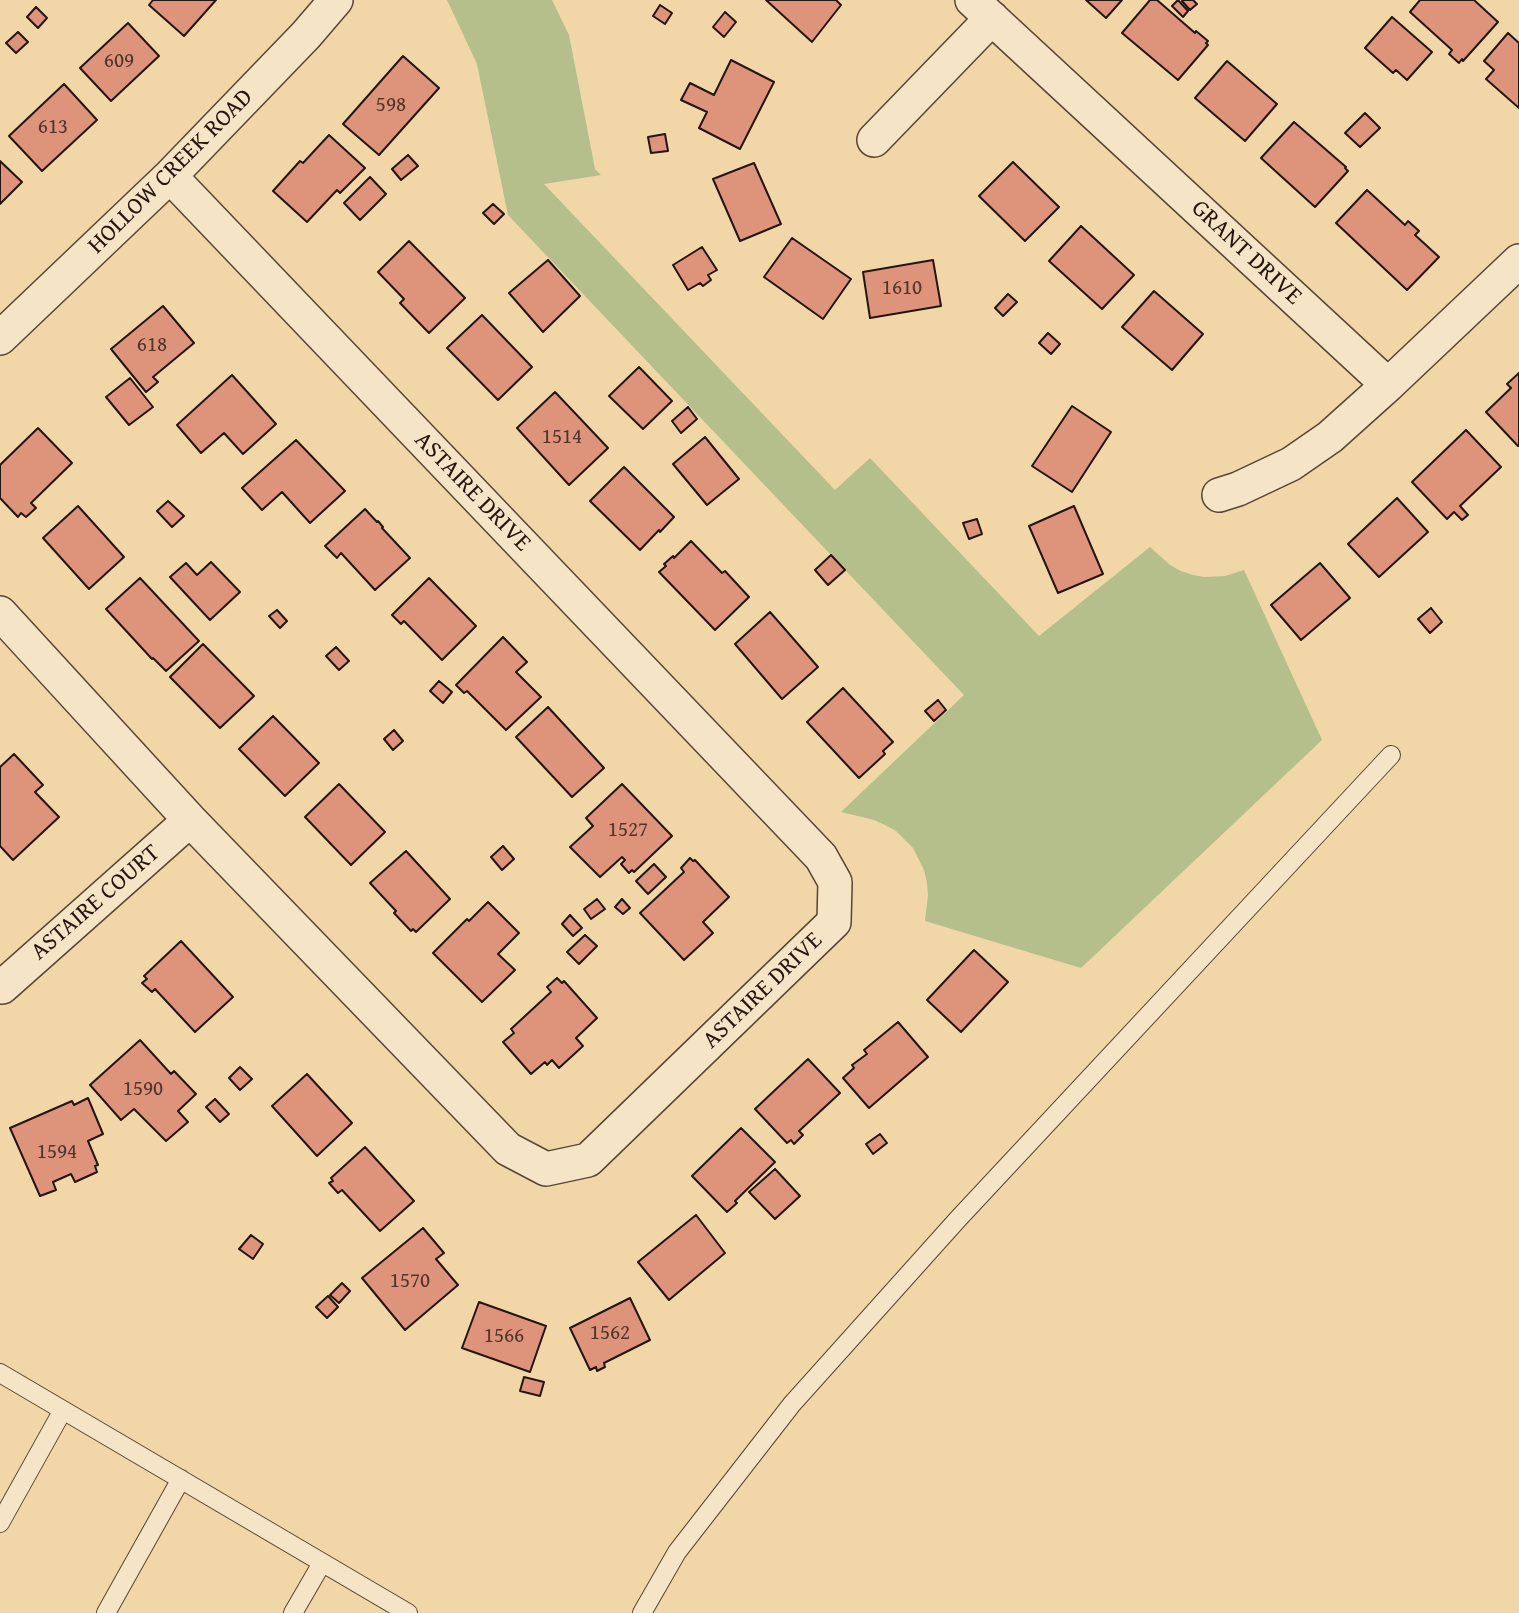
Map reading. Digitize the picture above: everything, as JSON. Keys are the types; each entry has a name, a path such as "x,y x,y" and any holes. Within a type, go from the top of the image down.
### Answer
{"street":[{"name":"HOLLOW CREEK ROAD","path":"0,338 170,176 306,35 336,0"},
{"path":"874,140 982,9"},
{"name":"GRANT DRIVE","path":"982,9 1388,385"},
{"name":"ASTAIRE DRIVE","path":"0,613 190,820 508,1149 546,1169 589,1160 834,922 835,882 821,857 170,176"},
{"path":"1219,495 1291,464 1330,437 1519,261"},
{"name":"ASTAIRE COURT","path":"2,987 190,820"}],"lane":[{"path":"642,1613 677,1552 792,1404 967,1209 1391,755"},
{"path":"0,1373 408,1613"},
{"path":"0,1523 63,1410"},
{"path":"106,1613 181,1479"},
{"path":"293,1613 322,1563"}],"green space":[{"path":"447,0 552,0 569,35 595,169 601,175 544,184 835,490 870,458 1039,636 1150,547 1170,565 1193,575 1225,576 1244,570 1322,740 1081,968 925,921 927,883 913,848 896,831 885,825 841,812 964,695 508,215 477,64"}],"building":[{"path":"153,0 216,0 184,36 149,5"},
{"path":"766,0 836,0 841,5 812,42"},
{"path":"1086,0 1122,0 1106,18"},
{"path":"1150,0 1157,0 1208,41 1208,45 1178,80 1122,33"},
{"path":"1178,0 1188,11 1183,17 1172,6"},
{"path":"1183,0 1193,0 1197,4 1190,10"},
{"path":"1420,0 1474,0 1498,22 1459,63 1449,54 1452,50 1410,12"},
{"path":"660,5 672,13 665,24 653,16"},
{"path":"36,7 47,18 38,28 27,17"},
{"path":"725,12 736,22 724,37 713,27"},
{"path":"1392,17 1432,52 1407,80 1396,70 1393,73 1365,48"},
{"path":"128,23 159,56 111,101 80,68"},
{"path":"18,32 28,42 16,53 6,43"},
{"path":"1508,33 1519,43 1519,108 1486,79 1494,70 1484,61"},
{"path":"403,56 439,88 379,155 343,124"},
{"path":"731,60 774,82 740,149 699,128 707,112 681,100 690,83 714,95"},
{"path":"1227,61 1277,104 1245,141 1195,98"},
{"path":"64,84 97,120 42,171 9,136"},
{"path":"1365,113 1380,128 1360,147 1345,133"},
{"path":"1294,122 1348,171 1315,207 1261,158"},
{"path":"665,134 668,151 651,153 648,137"},
{"path":"329,135 365,168 340,193 337,190 307,222 273,191 300,161 303,163"},
{"path":"408,155 418,166 401,180 392,169"},
{"path":"0,161 22,182 0,204"},
{"path":"1013,162 1059,207 1025,241 979,196"},
{"path":"754,163 781,224 740,241 713,179"},
{"path":"370,177 386,194 360,220 344,203"},
{"path":"1367,190 1405,225 1408,221 1419,231 1415,235 1439,257 1407,290 1336,223"},
{"path":"493,204 504,214 494,224 483,213"},
{"path":"1081,226 1134,275 1102,309 1049,261"},
{"path":"792,238 851,279 823,319 764,277"},
{"path":"409,241 465,298 429,333 400,303 404,299 378,272"},
{"path":"702,247 717,270 708,275 711,280 703,286 700,283 688,290 673,265"},
{"path":"548,260 580,296 543,332 509,293"},
{"path":"933,260 941,306 870,318 863,272"},
{"path":"1154,291 1203,334 1172,370 1122,327"},
{"path":"1008,294 1017,302 1003,316 995,308"},
{"path":"163,306 194,343 153,377 158,382 146,392 111,349"},
{"path":"482,315 532,367 498,400 447,348"},
{"path":"1048,333 1060,344 1051,354 1039,343"},
{"path":"639,367 672,401 643,429 609,396"},
{"path":"1519,373 1518,446 1486,412 1511,388 1507,384"},
{"path":"232,375 276,424 243,454 224,433 201,453 177,425"},
{"path":"130,378 153,407 129,425 106,397"},
{"path":"555,392 608,448 569,485 517,428"},
{"path":"1072,406 1111,432 1072,492 1032,466"},
{"path":"688,407 697,419 681,433 672,421"},
{"path":"38,428 72,463 31,503 36,508 26,517 21,513 18,517 0,498 0,465"},
{"path":"1466,430 1501,467 1460,506 1468,515 1462,520 1454,512 1447,519 1412,482"},
{"path":"705,437 739,479 707,505 673,464"},
{"path":"296,440 345,491 310,523 282,492 262,510 242,488"},
{"path":"624,467 674,517 640,550 590,501"},
{"path":"1397,498 1428,532 1379,577 1348,544"},
{"path":"168,501 184,516 172,527 157,511"},
{"path":"78,506 124,557 89,589 43,538"},
{"path":"1074,506 1103,574 1058,593 1029,526"},
{"path":"365,509 410,558 375,590 341,553 337,558 325,546"},
{"path":"977,519 982,534 969,539 963,523"},
{"path":"691,541 749,597 715,630 659,572 666,566 664,564"},
{"path":"831,555 845,570 828,585 815,570"},
{"path":"211,562 240,592 210,620 170,577 186,563 197,575"},
{"path":"1320,563 1350,598 1301,640 1271,605"},
{"path":"140,578 199,641 166,671 106,609"},
{"path":"429,578 476,626 442,660 404,621 401,624 392,615"},
{"path":"1431,608 1442,622 1430,633 1418,619"},
{"path":"277,610 287,621 280,628 269,616"},
{"path":"770,612 818,667 782,699 735,644"},
{"path":"503,637 527,662 516,672 541,697 506,730 467,691 464,693 456,685"},
{"path":"203,644 254,696 220,728 170,677"},
{"path":"336,647 349,661 339,670 326,656"},
{"path":"439,681 452,692 443,703 430,691"},
{"path":"843,688 893,742 883,751 885,754 859,778 807,722"},
{"path":"938,700 946,710 934,721 925,711"},
{"path":"548,707 604,768 572,797 516,737"},
{"path":"273,716 319,763 285,796 239,749"},
{"path":"394,730 403,741 393,750 384,739"},
{"path":"14,754 43,785 35,792 59,817 13,860 0,846 0,767"},
{"path":"339,784 385,832 351,865 305,817"},
{"path":"622,784 672,836 634,872 632,870 629,873 621,864 625,860 622,857 600,877 570,847 593,826 586,818"},
{"path":"503,846 514,859 502,870 491,857"},
{"path":"406,851 450,899 416,932 413,929 411,931 394,913 396,911 370,883"},
{"path":"690,858 695,860 729,897 703,922 713,933 684,960 640,913 684,872 681,868"},
{"path":"654,864 666,877 648,894 636,881"},
{"path":"597,899 605,909 591,919 584,909"},
{"path":"622,899 630,908 623,914 615,907"},
{"path":"488,902 519,933 498,954 515,970 482,1002 433,953"},
{"path":"570,915 582,928 573,936 562,924"},
{"path":"585,935 597,946 579,964 567,952"},
{"path":"181,941 233,997 195,1032 155,989 152,992 142,983 147,979 144,976"},
{"path":"974,950 1008,982 961,1032 927,1000"},
{"path":"557,978 562,983 564,981 597,1018 576,1038 583,1046 559,1068 552,1060 547,1065 545,1062 531,1074 503,1042 514,1033 511,1029 551,992 547,987"},
{"path":"898,1022 928,1057 869,1108 843,1078 854,1068 852,1065 867,1054 864,1050"},
{"path":"140,1040 171,1074 174,1071 196,1094 178,1111 188,1122 166,1141 134,1109 121,1120 90,1085"},
{"path":"808,1059 840,1093 799,1131 803,1135 794,1144 791,1140 787,1143 755,1109"},
{"path":"240,1067 252,1079 240,1090 229,1078"},
{"path":"307,1074 352,1123 317,1156 272,1106"},
{"path":"88,1098 103,1134 88,1141 98,1165 95,1166 97,1172 75,1182 71,1174 53,1182 56,1190 40,1196 10,1128 72,1101 74,1105"},
{"path":"215,1099 229,1114 220,1122 206,1107"},
{"path":"741,1128 775,1162 727,1212 692,1176"},
{"path":"880,1134 887,1143 873,1154 866,1144"},
{"path":"365,1147 414,1201 380,1231 342,1190 338,1193 329,1183 333,1181 331,1178"},
{"path":"775,1169 800,1196 775,1219 749,1192"},
{"path":"696,1215 725,1253 669,1300 638,1262"},
{"path":"423,1228 444,1253 436,1259 458,1285 405,1330 362,1278"},
{"path":"251,1235 263,1244 253,1259 239,1249"},
{"path":"342,1283 350,1291 339,1303 330,1295"},
{"path":"328,1296 338,1307 327,1318 316,1307"},
{"path":"630,1298 650,1340 604,1363 605,1367 597,1371 596,1367 590,1370 570,1328"},
{"path":"479,1302 546,1326 530,1372 462,1348"},
{"path":"524,1377 544,1382 540,1396 520,1391"}]}
